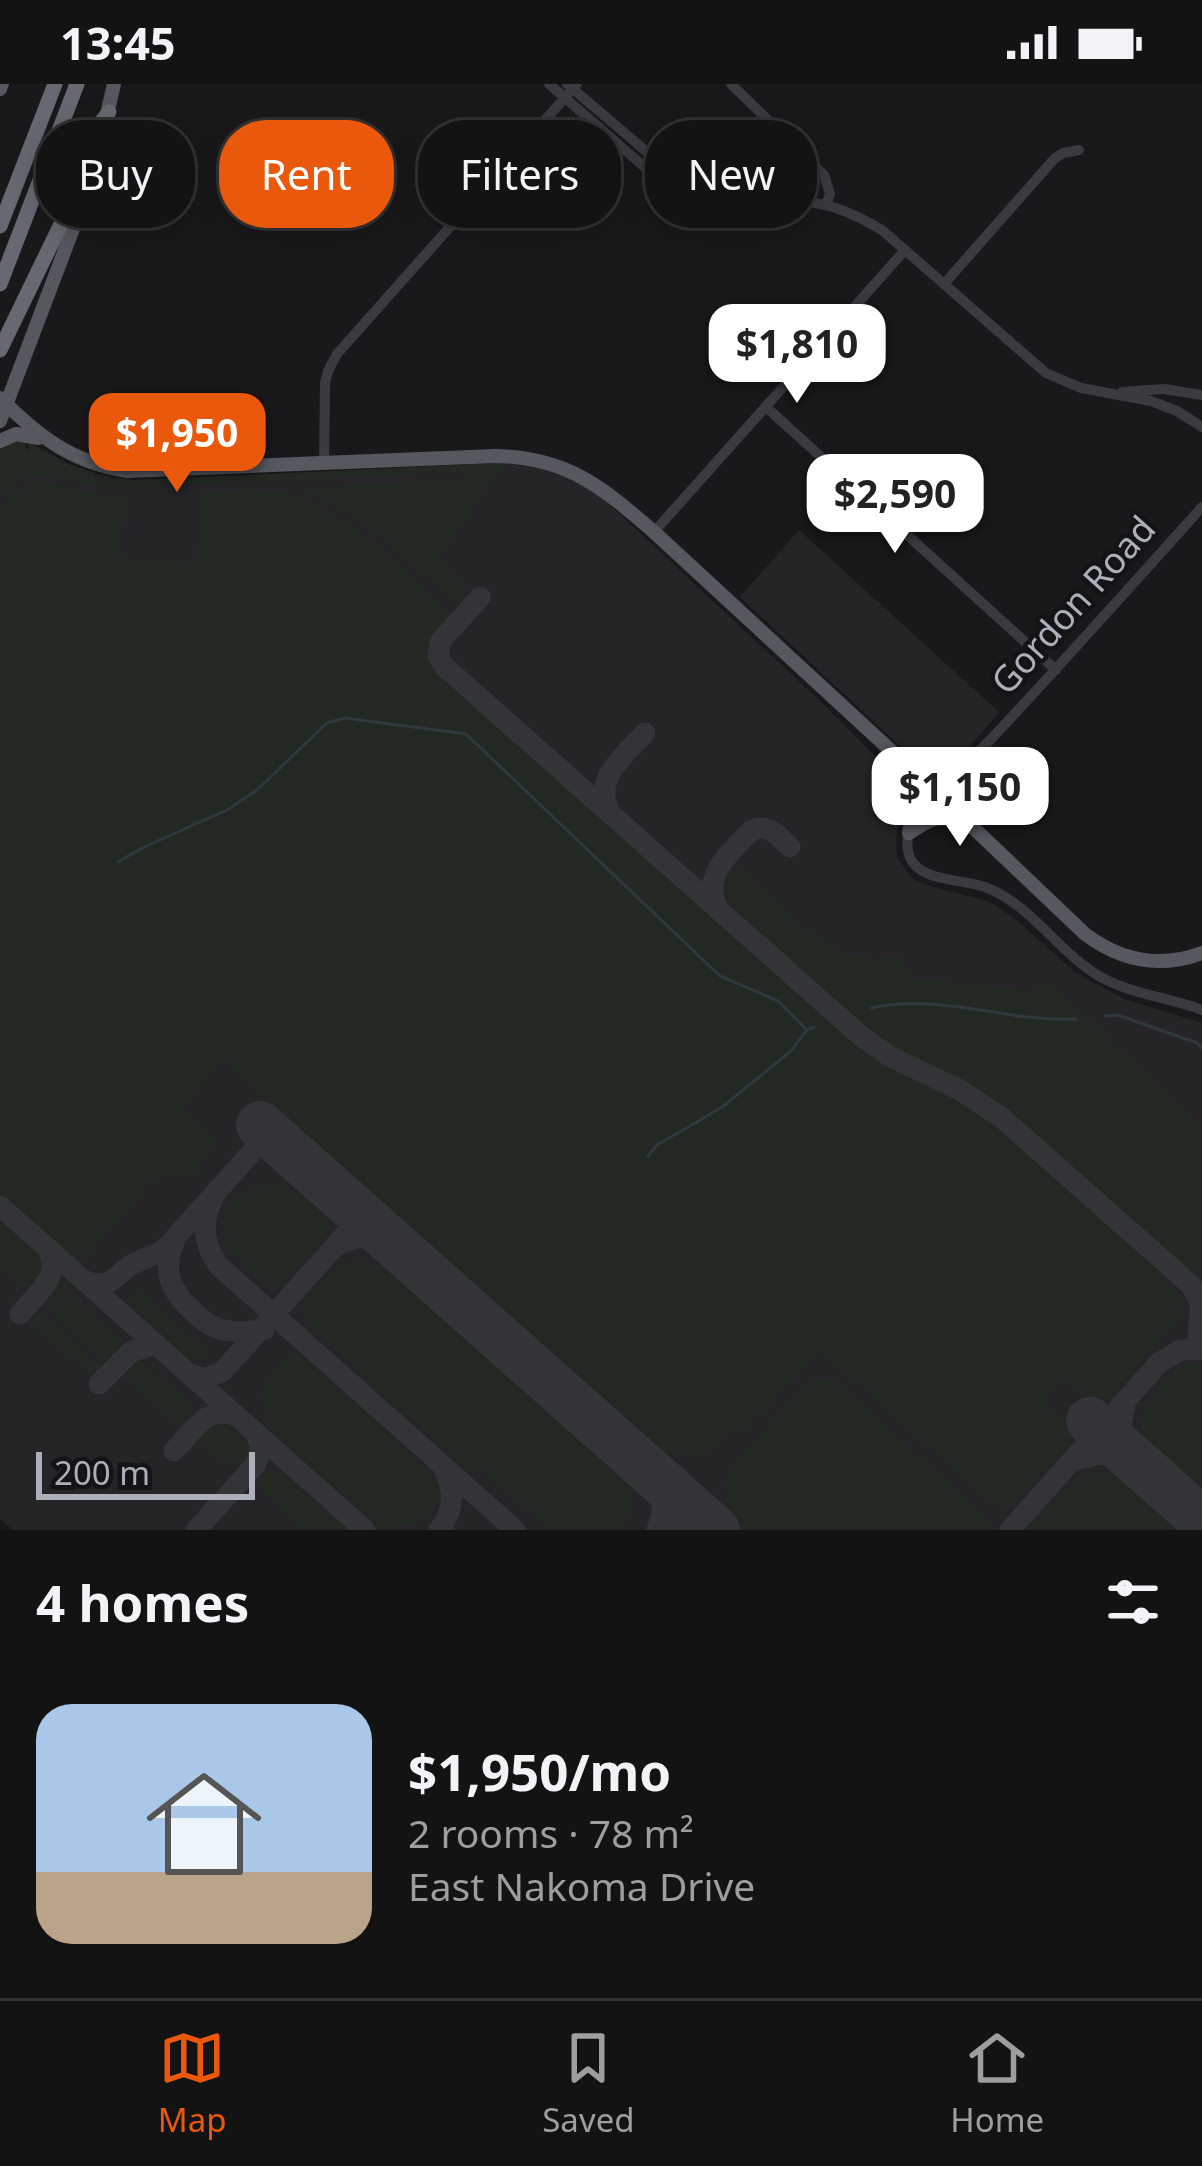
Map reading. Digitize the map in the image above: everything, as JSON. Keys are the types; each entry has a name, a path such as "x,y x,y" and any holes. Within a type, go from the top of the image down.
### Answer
{"highway":[{"path":"0,226 55,84"},
{"path":"0,284 77,84"},
{"path":"2,354 109,112"}],"main road":[{"path":"0,421 3,401 93,176 114,84"},
{"path":"2,354 16,358 27,349"},
{"path":"19,370 22,404 32,429"},
{"path":"3,401 32,429 80,460 127,471 495,456 531,458 565,468 597,484 654,532 1102,947 1159,962 1202,953"},
{"path":"0,442 20,434 49,442"},
{"path":"909,767 916,794 909,833"},
{"path":"909,833 931,818 966,820"}],"street":[{"path":"549,84 570,89 665,185 685,195 739,205 826,205 866,220 1046,373 1067,384 1150,401 1202,427"},
{"path":"730,84 824,175 830,194 826,205"},
{"path":"324,464 324,396 328,370 337,354 570,89"},
{"path":"944,284 1055,158 1079,150"},
{"path":"654,532 905,250"},
{"path":"1104,393 1164,389 1202,395"},
{"path":"766,407 1056,670"},
{"name":"Gordon Road","path":"909,833 1202,507"},
{"path":"909,833 910,858 922,871 1001,895 1100,977 1202,1010"}],"shaded area":[{"path":"14,439 25,440 26,449 29,442 59,461 95,473 94,484 100,485 105,476 134,480 508,463 436,557 458,577 458,606 364,525 300,488 462,479 464,472 105,488 43,475 16,482 0,496 0,448"},
{"path":"40,448 75,468 127,481 502,463 565,476 598,494 894,775 905,799 896,850 913,879 988,901 1076,973 1124,999 1202,1023 1202,1530 13,1530 0,1519 0,463"},
{"path":"40,481 98,495 125,495 119,557 197,561 201,492 253,490 291,495 343,520 450,613 433,640 436,670 851,1040 912,1079 967,1103 993,1121 1156,1267 1181,1298 1180,1317 1100,1407 1063,1376 1042,1400 1079,1433 1011,1507 996,1506 821,1351 743,1432 735,1425 697,1455 666,1452 224,1061 180,1109 218,1142 198,1165 206,1173 158,1176 78,1266 0,1197 0,511 14,491"},
{"path":"799,530 999,712 940,783 740,597"},
{"path":"739,867 815,936 851,954 900,956 911,978 1031,991 1051,982 1202,1129 1202,1283 1009,1112 972,1086 894,1050 765,940 726,889"},
{"path":"272,1183 310,1201 326,1224 325,1234 281,1284 274,1285 259,1280 242,1263 231,1249 223,1223 232,1201"},
{"path":"0,1215 45,1258 46,1271 32,1287 22,1286 0,1267"},
{"path":"351,1262 383,1266 636,1492 621,1530 553,1530 480,1469 473,1475 310,1326 305,1308 308,1298 330,1273"},
{"path":"52,1286 71,1286 66,1293 124,1344 110,1365 40,1302"},
{"path":"138,1289 209,1352 207,1357 189,1358 135,1310 131,1298"},
{"path":"36,1309 71,1340 67,1345 76,1344 105,1370 97,1379 24,1317"},
{"path":"294,1350 430,1471 437,1498 428,1516 407,1525 378,1525 265,1425 270,1417 262,1397 266,1380"},
{"path":"137,1356 188,1401 186,1416 193,1422 185,1430 118,1372"},
{"path":"1197,1363 1202,1365 1202,1499 1149,1450 1141,1422 1146,1406 1167,1378"},
{"path":"833,1379 987,1517 989,1530 754,1530 743,1520 727,1498 729,1473 810,1382"},
{"path":"219,1423 244,1441 249,1459 242,1467 233,1452 229,1456 234,1467 203,1444 202,1431"},
{"path":"270,1469 281,1473 346,1530 304,1530 259,1489 258,1474"},
{"path":"1104,1470 1138,1485 1187,1530 1028,1530 1071,1484"}],"waterway":[{"path":"118,862 227,810 257,790 327,723 345,718 466,734 720,976 778,1001 807,1030"},
{"path":"871,1008 921,1004 1076,1019"},
{"path":"1105,1016 1118,1015 1202,1048"},
{"path":"648,1156 657,1145 721,1108 814,1027"}],"taxiway":[{"path":"480,597 440,642 438,656 445,667 862,1037 1002,1118 1192,1286 1201,1305 1197,1348"},
{"path":"609,811 605,799 608,778 645,733"},
{"path":"717,907 713,895 716,874 751,831 768,829 790,847"},
{"path":"83,1280 108,1283 129,1266 165,1249 269,1133"},
{"path":"217,1191 205,1229 219,1266 515,1530"},
{"path":"0,1206 365,1530"},
{"path":"190,1374 206,1379 223,1371 362,1216"},
{"path":"176,1238 169,1267 172,1285 183,1301 219,1329 264,1330"},
{"path":"336,1246 371,1238 403,1252"},
{"path":"20,1314 50,1276 48,1249"},
{"path":"99,1384 131,1352 156,1344"},
{"path":"1010,1530 1159,1363 1180,1350 1202,1349"},
{"path":"1076,1460 1099,1454 1129,1455 1121,1426 1125,1404"},
{"path":"174,1451 207,1417 234,1415"},
{"path":"197,1529 255,1465 261,1449 256,1434"},
{"path":"439,1530 451,1501 444,1469"},
{"path":"647,1469 661,1498 657,1530"},
{"path":"661,1530 687,1524 713,1530"}],"runway":[{"path":"260,1125 716,1530"},
{"path":"1090,1421 1202,1520"}]}
